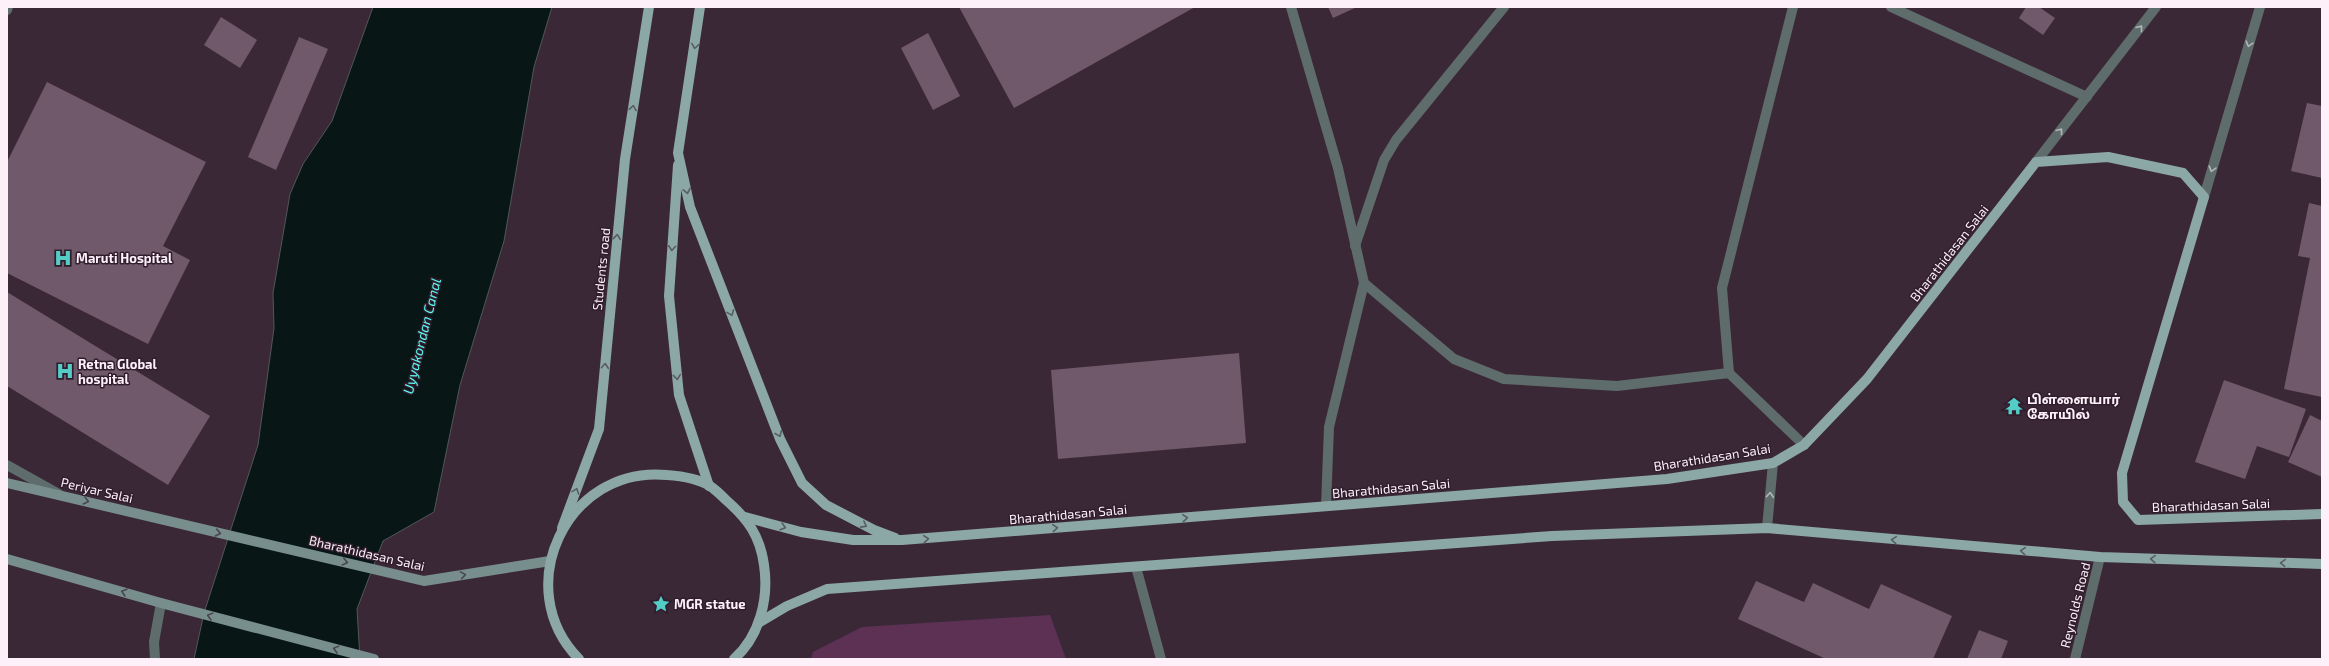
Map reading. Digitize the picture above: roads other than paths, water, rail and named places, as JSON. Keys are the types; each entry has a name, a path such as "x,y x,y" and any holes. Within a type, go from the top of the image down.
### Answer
{"main road":[{"name":"Students road","path":"580,659 569,648 555,622 548,592 550,561 599,429 625,159 649,7"},
{"path":"700,7 678,153 670,304 679,394 700,452 709,486"},
{"path":"678,153 690,207 780,438 802,483 826,505 874,530 902,540"},
{"path":"2036,162 2108,157 2183,173 2204,197"},
{"name":"Bharathidasan Salai","path":"745,517 801,532 838,538 853,540 902,540 1667,479 1773,463 1804,445 1867,379 2036,162"},
{"name":"Bharathidasan Salai","path":"2204,197 2122,474 2123,502 2138,520 2322,514"},
{"path":"562,528 586,500 616,481 651,473 687,476 709,486 745,517 762,549 767,586 760,622 739,657"},
{"name":"Periyar Salai","path":"7,483 180,524"},
{"name":"Bharathidasan Salai","path":"180,524 424,581 550,561"},
{"path":"760,622 786,606 827,590 1552,536 1766,528 2100,557 2322,564"},
{"path":"7,559 161,603 374,659"}],"street":[{"path":"1291,7 1338,168 1364,283 1329,427 1326,506"},
{"path":"1355,246 1384,160 1396,140 1504,7"},
{"path":"1794,7 1722,288 1729,373 1804,445"},
{"path":"1891,7 2087,97"},
{"path":"2036,162 2156,7"},
{"path":"2204,197 2260,7"},
{"path":"1364,283 1454,359 1504,379 1617,386 1729,373"},
{"path":"1766,528 1773,463"},
{"path":"7,465 62,495"},
{"name":"Reynolds Road","path":"2075,659 2100,557"},
{"path":"1136,567 1161,659"},
{"path":"155,659 154,642 161,603"}],"water":[{"name":"Uyyakondan Canal","path":"373,7 552,7 534,67 504,241 460,385 434,512 383,541 357,609 360,659 194,659 204,613 258,445 274,328 273,293 290,194 303,164 332,121"}],"place":[{"name":"Maruti Hospital","path":"63,258"},
{"name":"Retna Global hospital","path":"65,371"},
{"name":"பிள்ளையார் கோயில்","path":"2014,406"},
{"name":"MGR statue","path":"661,604"}]}
